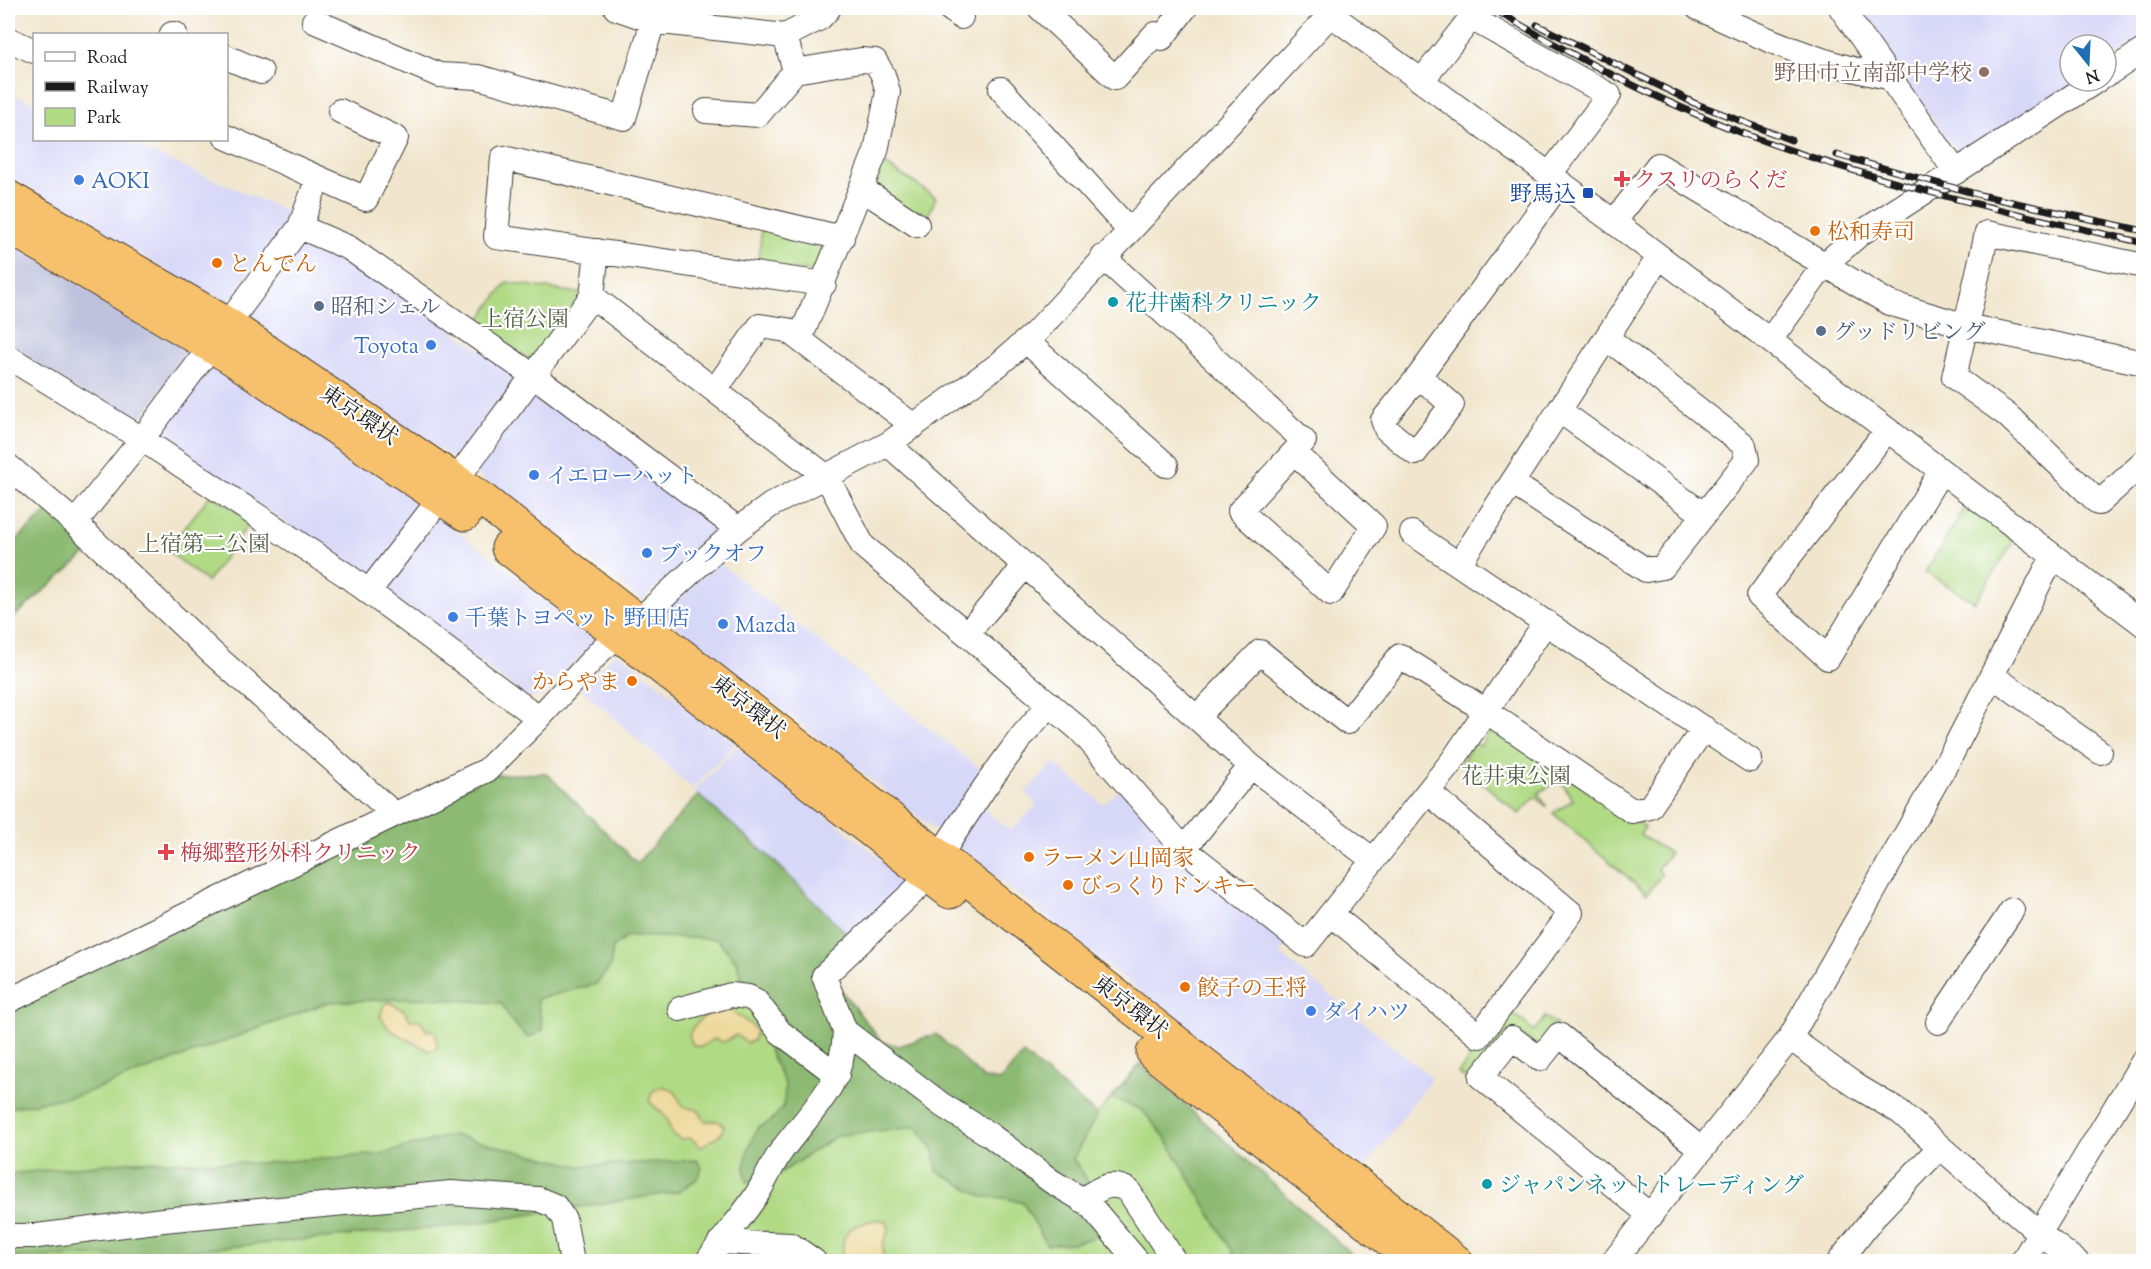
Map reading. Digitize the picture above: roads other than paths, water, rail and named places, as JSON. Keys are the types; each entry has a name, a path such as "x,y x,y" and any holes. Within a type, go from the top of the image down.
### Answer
{"highway":[{"name":"東京環状","path":"8,197 219,335 456,480 628,627 935,866 1457,1262"},
{"name":"東京環状","path":"8,226 219,335 468,516 628,627"},
{"name":"東京環状","path":"935,866 1417,1262"}],"street":[{"path":"616,8 653,21 786,36 820,18 829,8"},
{"path":"1040,8 1114,78 1155,34 1162,38 1185,8"},
{"path":"1700,8 1782,46 1854,70 1888,77"},
{"path":"1841,8 1956,172"},
{"path":"8,1001 393,813 487,770 628,627 738,529 771,505 888,444 998,365 1026,341 1327,11 1423,79 1614,222 2144,625"},
{"path":"1419,376 1609,95 1471,18 1423,79"},
{"path":"314,21 439,75 478,78 624,118 653,21"},
{"path":"786,36 795,70"},
{"path":"8,39 33,51"},
{"path":"2118,67 2144,50"},
{"path":"228,58 261,72"},
{"path":"706,111 758,115 795,70 861,60 875,61 883,75 888,92 876,151 800,339"},
{"path":"1001,89 1129,230"},
{"path":"1770,340 1825,264 1862,233 2078,93"},
{"path":"228,138 366,199 396,138 340,111"},
{"path":"824,284 496,237 503,158 842,238"},
{"path":"1614,222 1658,165 1889,303 1966,326 2144,363"},
{"path":"75,523 142,439 300,227 318,178"},
{"path":"862,189 917,225"},
{"path":"300,227 349,248 533,375 738,529"},
{"path":"2144,266 1987,233 1954,377 2007,415 2099,503 2144,462"},
{"path":"456,480 592,296 597,251"},
{"path":"1103,257 1304,441 1240,511 1331,592 1374,526 1294,452"},
{"path":"1459,564 1659,257"},
{"path":"592,296 827,477 863,546 968,632 1095,745 1184,849 1306,945 1466,744 1545,622"},
{"path":"715,390 760,326 787,330 914,426"},
{"path":"1512,483 1646,570 1663,567 1747,460 1744,445 1607,339"},
{"path":"1026,341 1166,465"},
{"path":"8,357 142,439 369,591 539,718"},
{"path":"1560,411 1703,514"},
{"path":"1887,430 1759,596 1828,658 1941,471"},
{"path":"888,444 1251,766 1372,860"},
{"path":"8,466 75,523 212,653 393,813"},
{"path":"369,591 432,509"},
{"path":"1412,533 1750,760"},
{"path":"1613,1262 1790,1038 1919,814 2046,570 2056,558"},
{"path":"968,632 1025,566"},
{"path":"1197,717 1260,652 1347,722 1400,656 1486,711 1632,811 1650,807 1704,728"},
{"path":"1993,675 2100,752"},
{"path":"713,1252 756,1196 781,1151 817,1109 837,1075 843,1056 845,1030 824,976 935,866 1022,736 1050,704"},
{"path":"1184,849 1251,766"},
{"path":"1331,914 1479,1036 1571,913 1428,792"},
{"path":"1938,1022 2012,910"},
{"path":"680,1009 731,995 748,996 756,1001 780,1032 837,1075"},
{"path":"845,1030 942,1105 990,1135 1051,1181 1088,1203 1138,1262"},
{"path":"1651,1216 1481,1077 1512,1038 1540,1059 1559,1035 1701,1149"},
{"path":"1790,1038 1858,1088 1900,1112 2038,1232 2077,1262"},
{"path":"2022,1262 2038,1232 2144,1060"},
{"path":"1839,1262 1877,1213 1940,1147"},
{"path":"1082,1200 1104,1186 1116,1184 1128,1190 1175,1262"},
{"path":"8,1236 37,1236 163,1220 451,1193 538,1199 555,1206 564,1219 572,1262"},
{"path":"713,1252 791,1245 814,1260"}],"railway":[{"path":"1492,8 1555,44 1652,94 1753,137 1898,183 1996,209 2144,243"},
{"path":"1537,25 1694,103 1791,140"},
{"path":"1837,155 1980,195 2144,231"}],"place":[{"name":"野田市立南部中学校","path":"1984,72"},
{"name":"クスリのらくだ","path":"1622,179"},
{"name":"AOKI","path":"79,180"},
{"name":"野馬込","path":"1588,193"},
{"name":"松和寿司","path":"1815,231"},
{"name":"とんでん","path":"217,263"},
{"name":"花井歯科クリニック","path":"1113,302"},
{"name":"昭和シェル","path":"319,306"},
{"name":"グッドリビング","path":"1821,331"},
{"name":"Toyota","path":"431,345"},
{"name":"イエローハット","path":"534,475"},
{"name":"ブックオフ","path":"647,553"},
{"name":"千葉トヨペット 野田店","path":"453,617"},
{"name":"Mazda","path":"723,624"},
{"name":"からやま","path":"632,681"},
{"name":"梅郷整形外科クリニック","path":"166,852"},
{"name":"ラーメン山岡家","path":"1029,857"},
{"name":"びっくりドンキー","path":"1068,885"},
{"name":"餃子の王将","path":"1185,987"},
{"name":"ダイハツ","path":"1311,1011"},
{"name":"ジャパンネットトレーディング","path":"1487,1184"}],"park label":[{"name":"上宿公園","path":"525,318"},
{"name":"上宿第二公園","path":"204,543"},
{"name":"花井東公園","path":"1516,775"}]}
